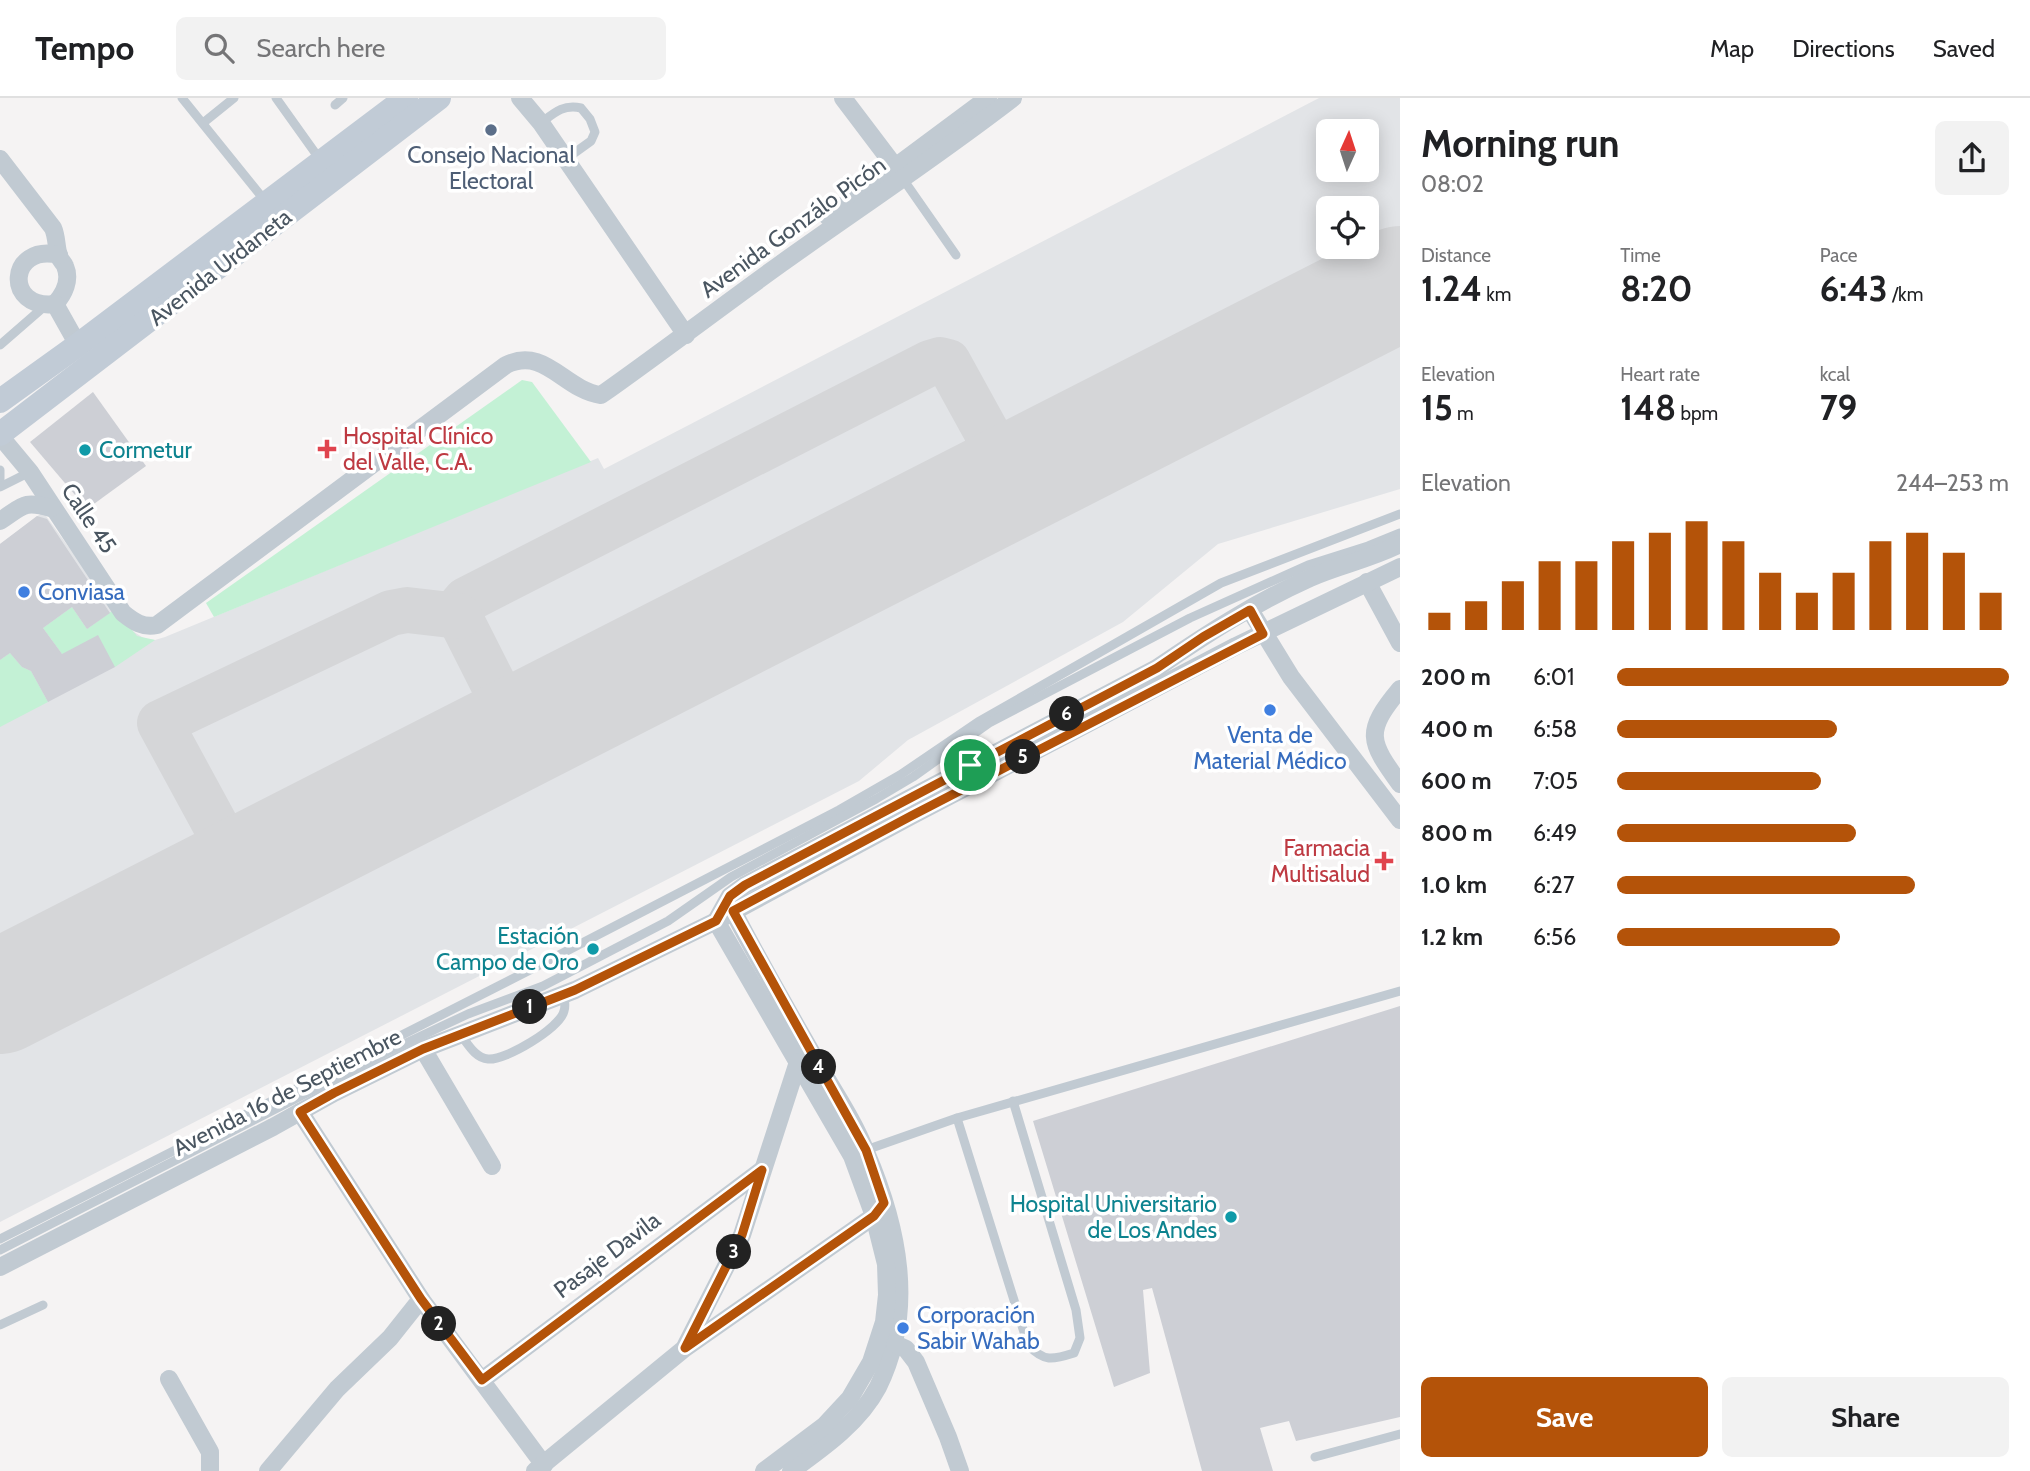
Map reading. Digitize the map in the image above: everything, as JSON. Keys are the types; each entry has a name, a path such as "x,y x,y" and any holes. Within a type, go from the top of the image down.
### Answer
{"street":[{"name":"Avenida Urdaneta","path":"0,435 439,98"},
{"path":"520,98 541,123 684,331"},
{"path":"843,98 899,173"},
{"name":"Avenida Gonzálo Picón","path":"141,624 147,627 158,625 506,365 519,358 537,360 574,386 601,395 899,173 988,98"},
{"name":"Avenida Gonzálo Picón","path":"899,173 1013,98"},
{"name":"Avenida Urdaneta","path":"0,401 79,345 322,162 393,104"},
{"path":"0,159 53,228 59,256 66,269 64,295 51,305 33,303 23,295 19,283 20,271 26,261 36,254 45,252 59,256"},
{"path":"51,305 79,345"},
{"name":"Calle 45","path":"0,435 30,472 51,508 123,613 141,624"},
{"path":"0,521 27,504 51,508"},
{"path":"859,1153 798,1062 716,921 730,896 745,885 1157,668 1250,610 1311,578 1379,555 1400,544"},
{"name":"Avenida 16 de Septiembre","path":"0,1267 423,1049 564,994 716,921 934,804 1400,566"},
{"path":"1367,582 1400,643"},
{"path":"1250,610 1291,677 1400,820"},
{"path":"1400,689 1382,713 1373,732 1378,754 1400,784"},
{"path":"733,911 859,1153 898,1254 901,1281 895,1344 877,1388 854,1419 830,1443 791,1471"},
{"path":"423,1049 492,1166"},
{"path":"685,1348 742,1235 798,1062"},
{"path":"300,1112 421,1299 482,1380 540,1468 685,1348 879,1209"},
{"name":"Pasaje Davila","path":"482,1380 762,1170"},
{"path":"764,1471 824,1426 850,1398 871,1362 884,1322 887,1295 879,1209"},
{"path":"268,1471 337,1390 390,1338 421,1299"},
{"path":"895,1344 906,1349 916,1362 960,1471"},
{"path":"169,1379 211,1452 210,1471"}],"lane":[{"path":"182,98 267,203"},
{"path":"203,123 234,98"},
{"path":"276,98 322,162"},
{"path":"335,105 343,98"},
{"path":"541,123 560,108 570,105 581,108 590,119 595,132 591,141 566,159"},
{"path":"899,173 956,255"},
{"path":"0,345 51,305"},
{"path":"0,470 0,481"},
{"path":"0,487 30,472"},
{"path":"0,1239 838,810 900,775 985,718 1221,583 1400,514"},
{"path":"0,1250 387,1052 468,1014 543,986 668,920 731,877 913,777 989,723 1190,618 1308,565 1400,533"},
{"path":"859,1153 1013,1101 1400,990"},
{"path":"460,1034 477,1055 486,1059 507,1056 548,1031 561,1018 565,1011 564,994"},
{"path":"957,1118 1028,1345 1038,1356 1055,1359 1074,1353 1080,1338 1076,1310 1013,1101"},
{"path":"0,1325 43,1305"},
{"path":"1315,1457 1400,1434"}],"shaded area":[{"path":"1319,98 1400,98 1400,489 1218,544 1123,622 908,740 859,781 0,1222 0,544 43,512 128,628 145,639 155,640 598,458 604,469"}],"green space":[{"path":"522,380 532,382 591,462 214,617 206,603"},
{"path":"72,607 87,629 115,609 137,636 155,640 115,667 62,654 43,628"},
{"path":"10,653 22,667 31,671 48,702 0,727 0,660"}],"building":[{"name":"Cormetur","path":"93,392 146,466 87,509 30,442"},
{"path":"37,516 47,519 110,613 87,629 72,607 43,628 62,654 98,635 115,667 48,702 31,671 22,667 10,653 0,660 0,544"},
{"name":"Hospital Universitario de Los Andes","path":"1400,1006 1400,1417 1296,1441 1289,1421 1260,1428 1273,1471 1202,1471 1152,1288 1143,1290 1150,1373 1114,1387 1033,1121"}],"taxiway":[{"path":"518,733 459,616 460,607 466,600 940,360 948,362 1013,480"},
{"path":"242,874 160,723 391,613 407,610 459,616"}],"runway":[{"path":"0,997 1400,283"}],"place":[{"name":"Consejo Nacional Electoral","path":"491,130"},
{"name":"Hospital Clínico del Valle, C.A.","path":"327,449"},
{"name":"Cormetur","path":"85,450"},
{"name":"Conviasa","path":"24,592"},
{"name":"Venta de Material Médico","path":"1270,710"},
{"name":"Farmacia Multisalud","path":"1384,861"},
{"name":"Estación Campo de Oro","path":"593,949"},
{"name":"Hospital Universitario de Los Andes","path":"1231,1217"},
{"name":"Corporación Sabir Wahab","path":"903,1328"}],"route":[{"path":"1250,610 1263,634 733,911 866,1150 884,1203 874,1216 685,1348 742,1235 762,1170 482,1380 421,1299 318,1144 300,1112 423,1049 575,990 716,921 730,896 745,885 970,765 1157,668 1250,610"}]}
